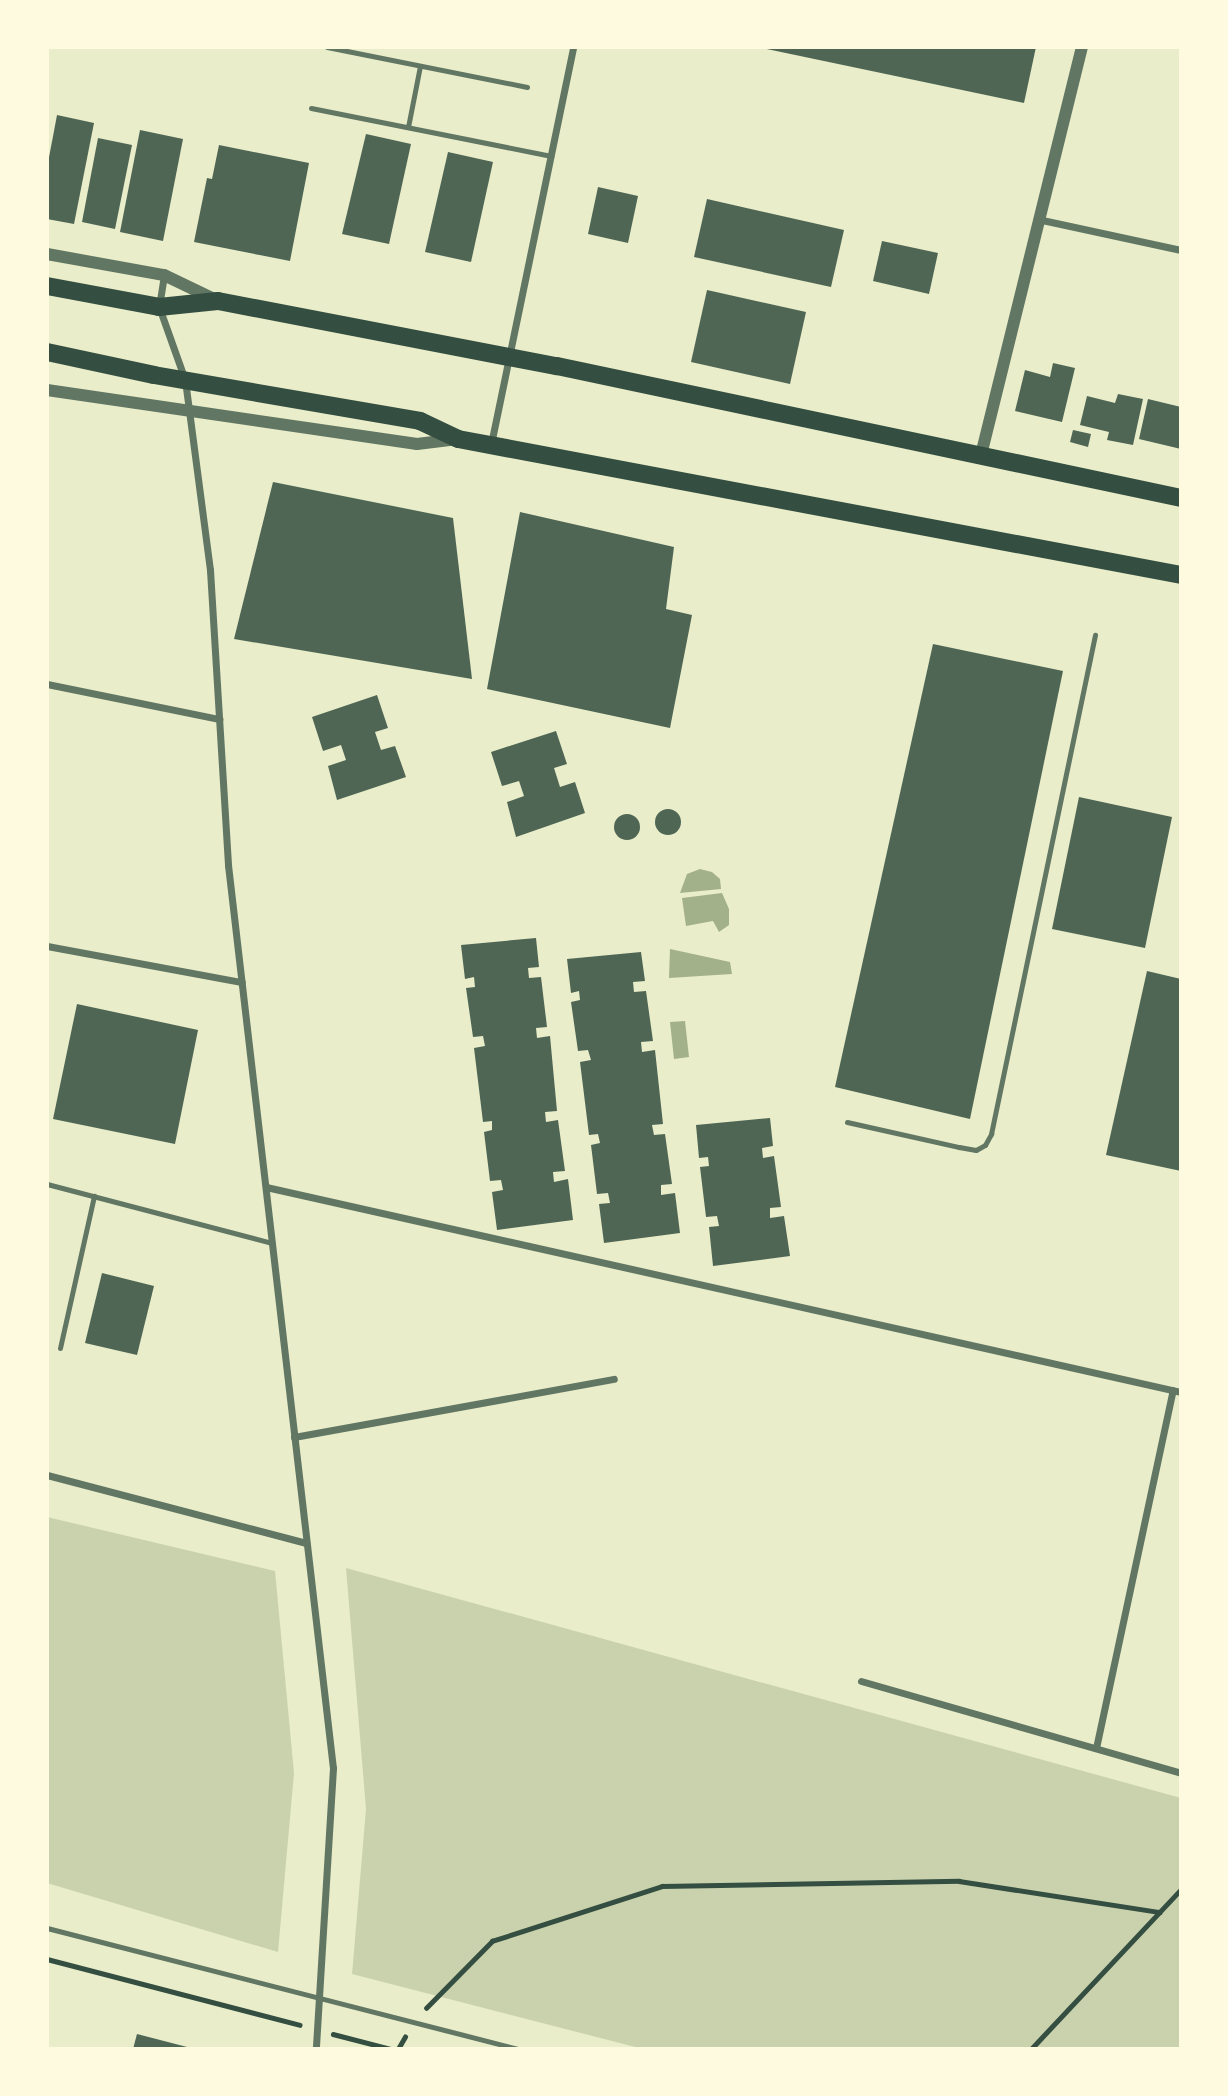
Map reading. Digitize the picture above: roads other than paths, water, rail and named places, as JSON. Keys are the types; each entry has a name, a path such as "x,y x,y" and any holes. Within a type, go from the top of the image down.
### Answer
{"main road":[{"path":"47,286 159,307 218,301 510,357 1181,498"},
{"path":"47,352 185,380 420,421 458,439 1181,575"}],"street":[{"path":"981,455 1042,220 1083,47"},
{"path":"491,445 571,48"},
{"path":"1042,220 1181,250"},
{"path":"47,254 164,275 218,301"},
{"path":"164,275 159,307 185,380 209,570 228,865 333,1768 316,2049"},
{"path":"47,390 417,444 458,439"},
{"path":"47,684 219,719"},
{"path":"47,946 242,982"},
{"path":"266,1187 1177,1391 1096,1748"},
{"path":"294,1437 614,1379"},
{"path":"47,1475 306,1543"},
{"path":"862,1681 1181,1773"}],"lane":[{"path":"327,47 527,87"},
{"path":"408,127 420,66"},
{"path":"311,108 551,156"},
{"path":"848,1122 976,1150 985,1145 991,1134 1095,635"},
{"path":"47,1184 272,1243"},
{"path":"60,1348 94,1196"},
{"path":"47,1928 320,1996 517,2049"}]}
